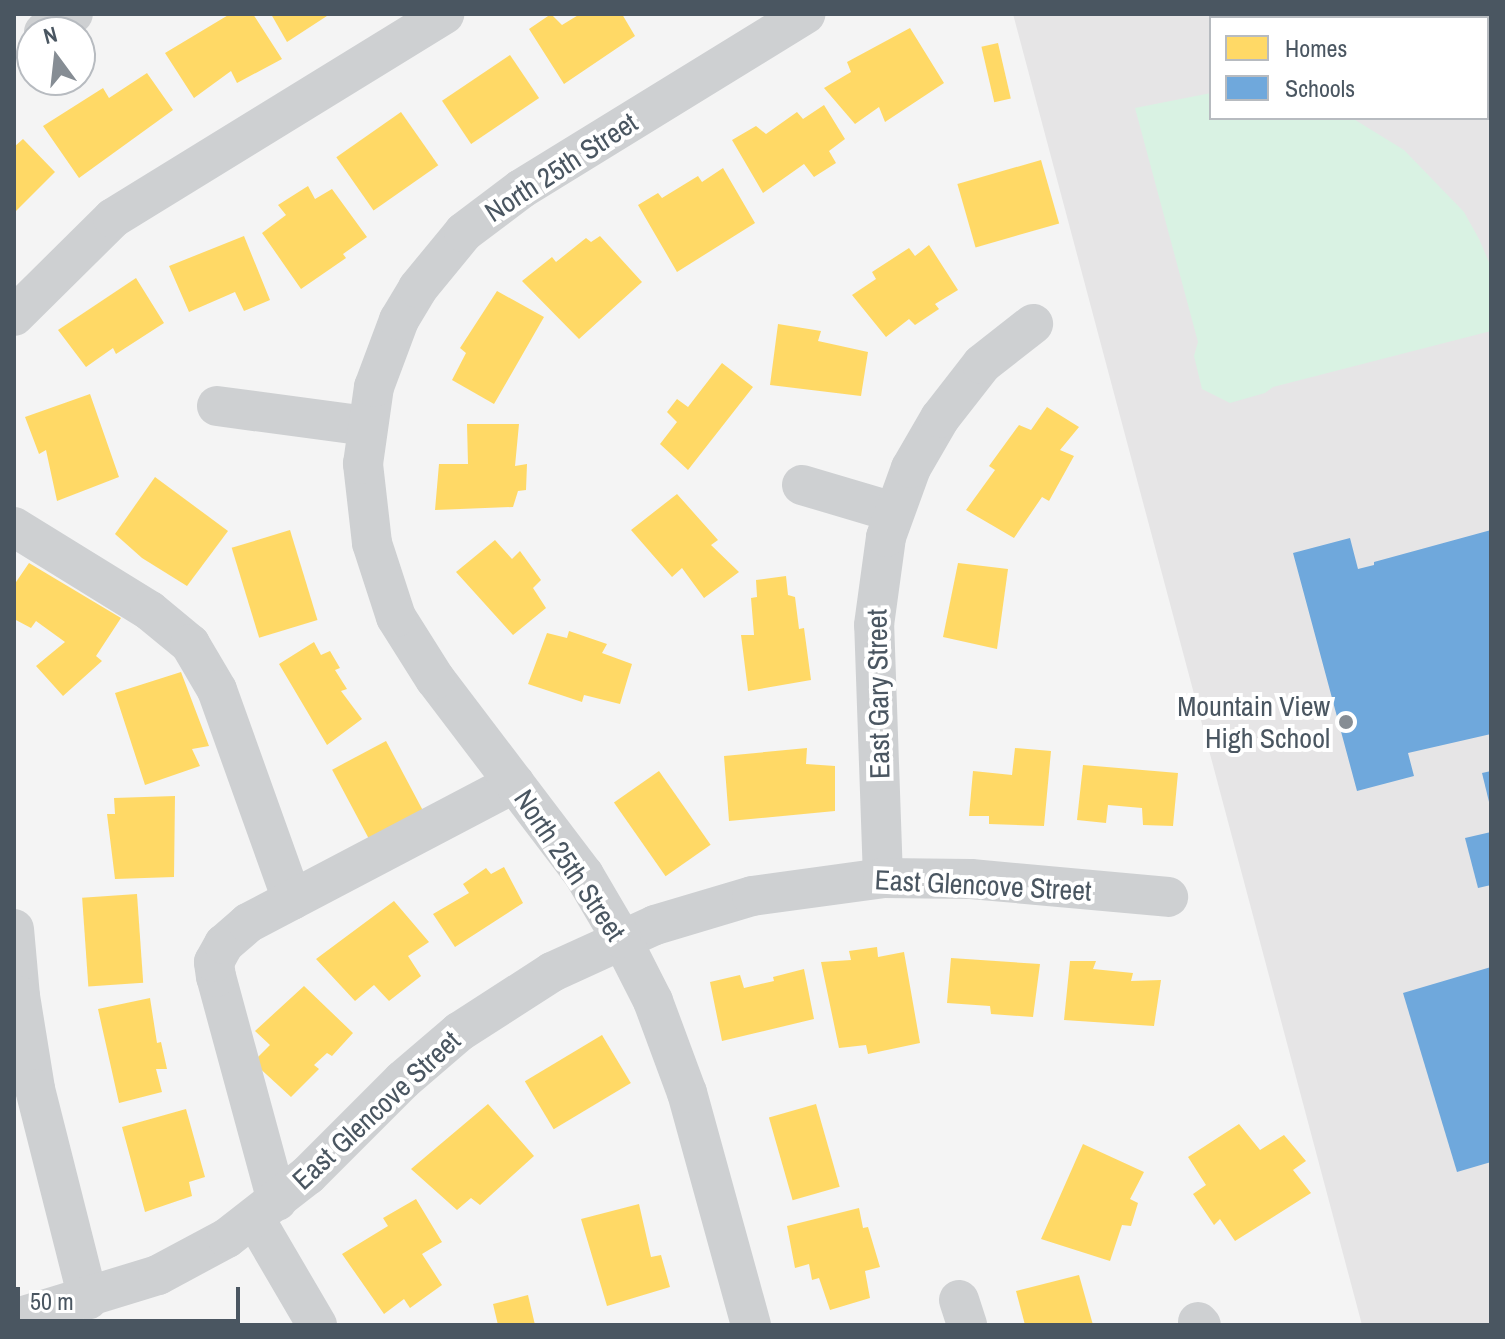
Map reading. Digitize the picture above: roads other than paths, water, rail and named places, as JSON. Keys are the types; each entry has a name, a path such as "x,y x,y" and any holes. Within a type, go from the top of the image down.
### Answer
{"street":[{"path":"14,316 113,218 444,14"},
{"name":"North 25th Street","path":"751,1325 678,1064 653,1001 584,875 421,660 396,617 372,543 365,503 363,464 374,387 399,320 418,288 464,232 521,189 806,14"},
{"name":"East Gary Street","path":"883,878 874,625 880,566 893,512 923,444 959,391 982,364 1033,324"},
{"path":"217,406 367,426"},
{"path":"802,485 893,512"},
{"path":"14,527 150,611 190,644 217,690 292,900"},
{"path":"317,1325 266,1210 214,962 224,944 248,923 515,783"},
{"name":"East Glencove Street","path":"14,1319 88,1299 158,1275 193,1258 266,1210 331,1154 403,1080 459,1032 552,972 621,938 752,896 883,878 971,879 1168,897"},
{"path":"14,929 20,996 35,1089 88,1299"}],"place":[{"name":"Mountain View High School","path":"1346,722"}]}
